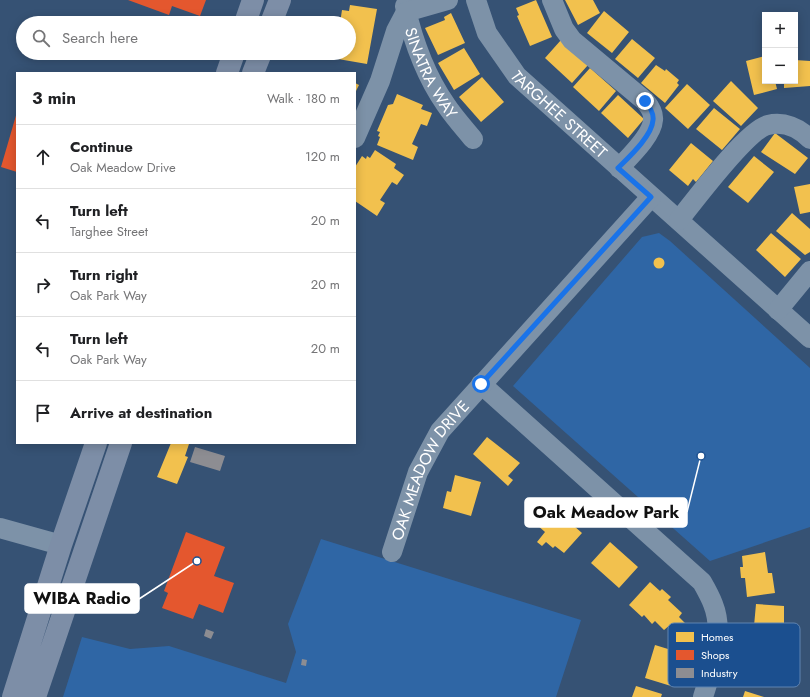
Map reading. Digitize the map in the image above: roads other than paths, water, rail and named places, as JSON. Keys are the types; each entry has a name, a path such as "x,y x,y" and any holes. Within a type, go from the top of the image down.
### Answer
{"main road":[{"path":"247,16 253,0"},
{"path":"274,16 280,0"},
{"path":"227,72 232,60"},
{"path":"253,72 258,60"},
{"path":"13,697 61,545 96,444"},
{"path":"34,697 121,444"}],"street":[{"path":"356,136 380,81 405,6 448,0"},
{"name":"TARGHEE STREET","path":"476,0 487,33 517,76 618,168 679,220 810,338"},
{"path":"552,0 564,29 572,40 645,101 652,110 654,121 649,133 618,168"},
{"name":"SINATRA WAY","path":"405,6 414,44 431,82 446,106 473,139"},
{"path":"679,220 742,143 768,125 786,124 801,131 810,139"},
{"name":"OAK MEADOW DRIVE","path":"392,552 422,465 440,431 651,197"},
{"path":"778,310 810,271"},
{"path":"481,384 702,582 714,605 717,623"},
{"path":"0,528 61,545"},
{"path":"703,697 706,687"}],"place":[{"name":"Oak Meadow Park","path":"701,456"},
{"name":"WIBA Radio","path":"197,561"}]}
